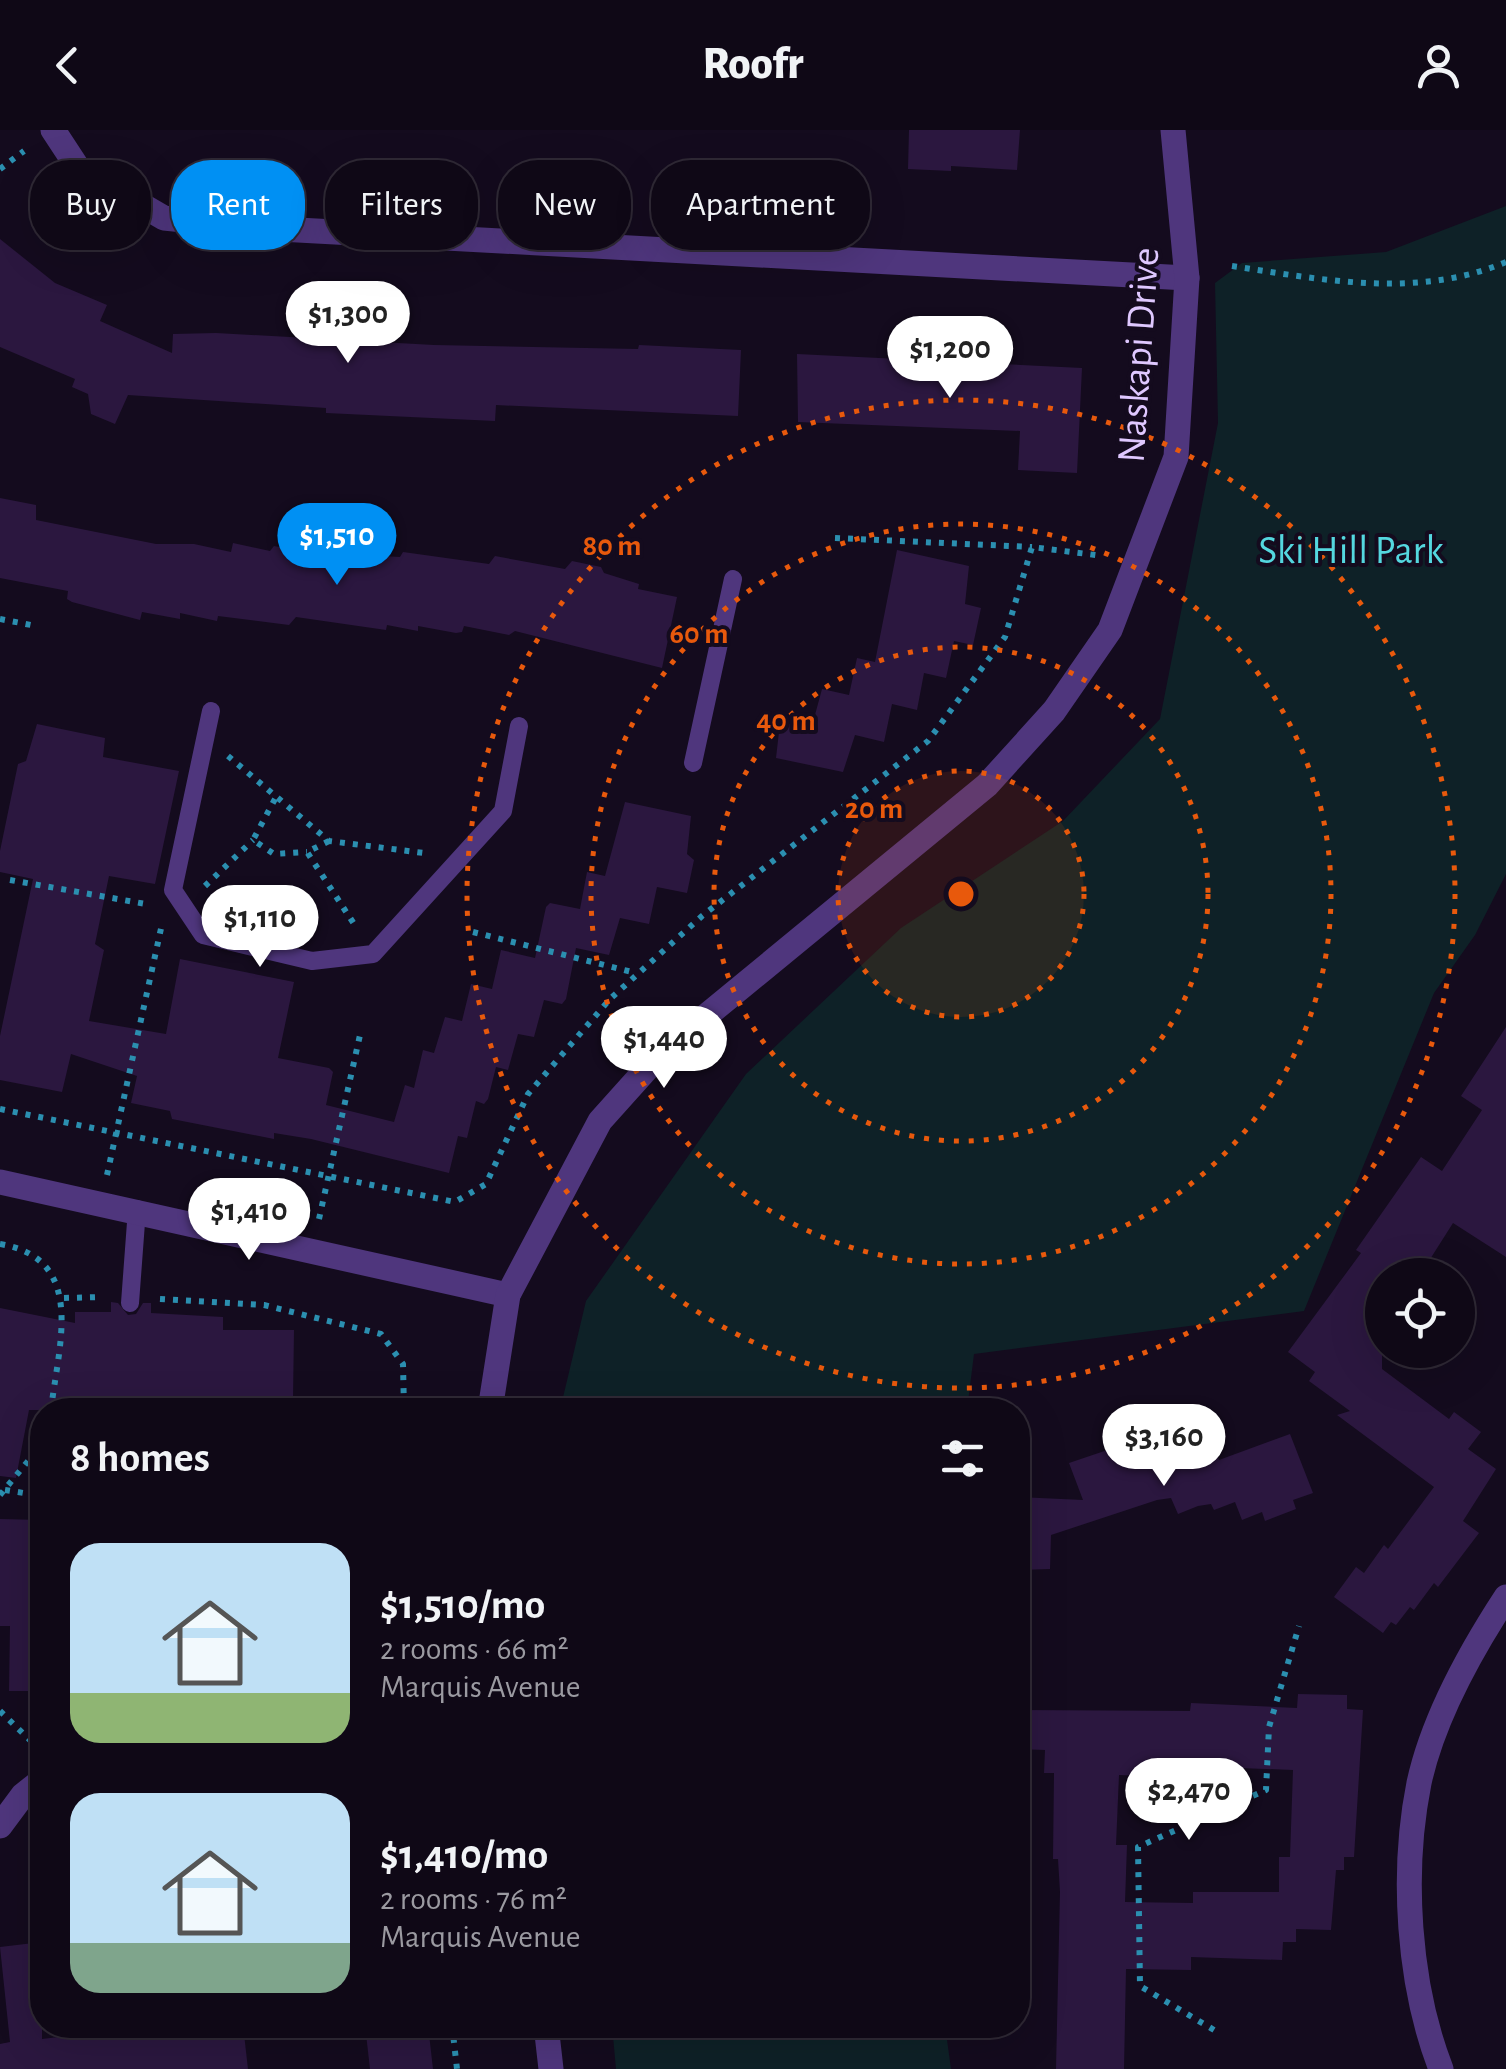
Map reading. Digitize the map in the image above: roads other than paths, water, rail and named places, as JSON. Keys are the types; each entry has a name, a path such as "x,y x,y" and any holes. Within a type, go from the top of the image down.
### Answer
{"street":[{"path":"53,130 78,168 164,218 261,228 1187,278"},
{"name":"Naskapi Drive","path":"492,1398 508,1294 600,1121 661,1053 987,785 1054,711 1110,630 1176,457 1187,278 1173,130"},
{"path":"0,1182 137,1209 508,1294"},
{"path":"1441,2069 1407,1918 1419,1782 1476,1643 1506,1598"},
{"path":"0,1826 30,1797"},
{"path":"547,2038 551,2069"}],"lane":[{"path":"692,764 732,579"},
{"path":"211,711 172,890 203,935 312,961 374,954 503,811 519,726"},
{"path":"130,1300 137,1209"}],"park label":[{"name":"Ski Hill Park","path":"1351,549"}]}
